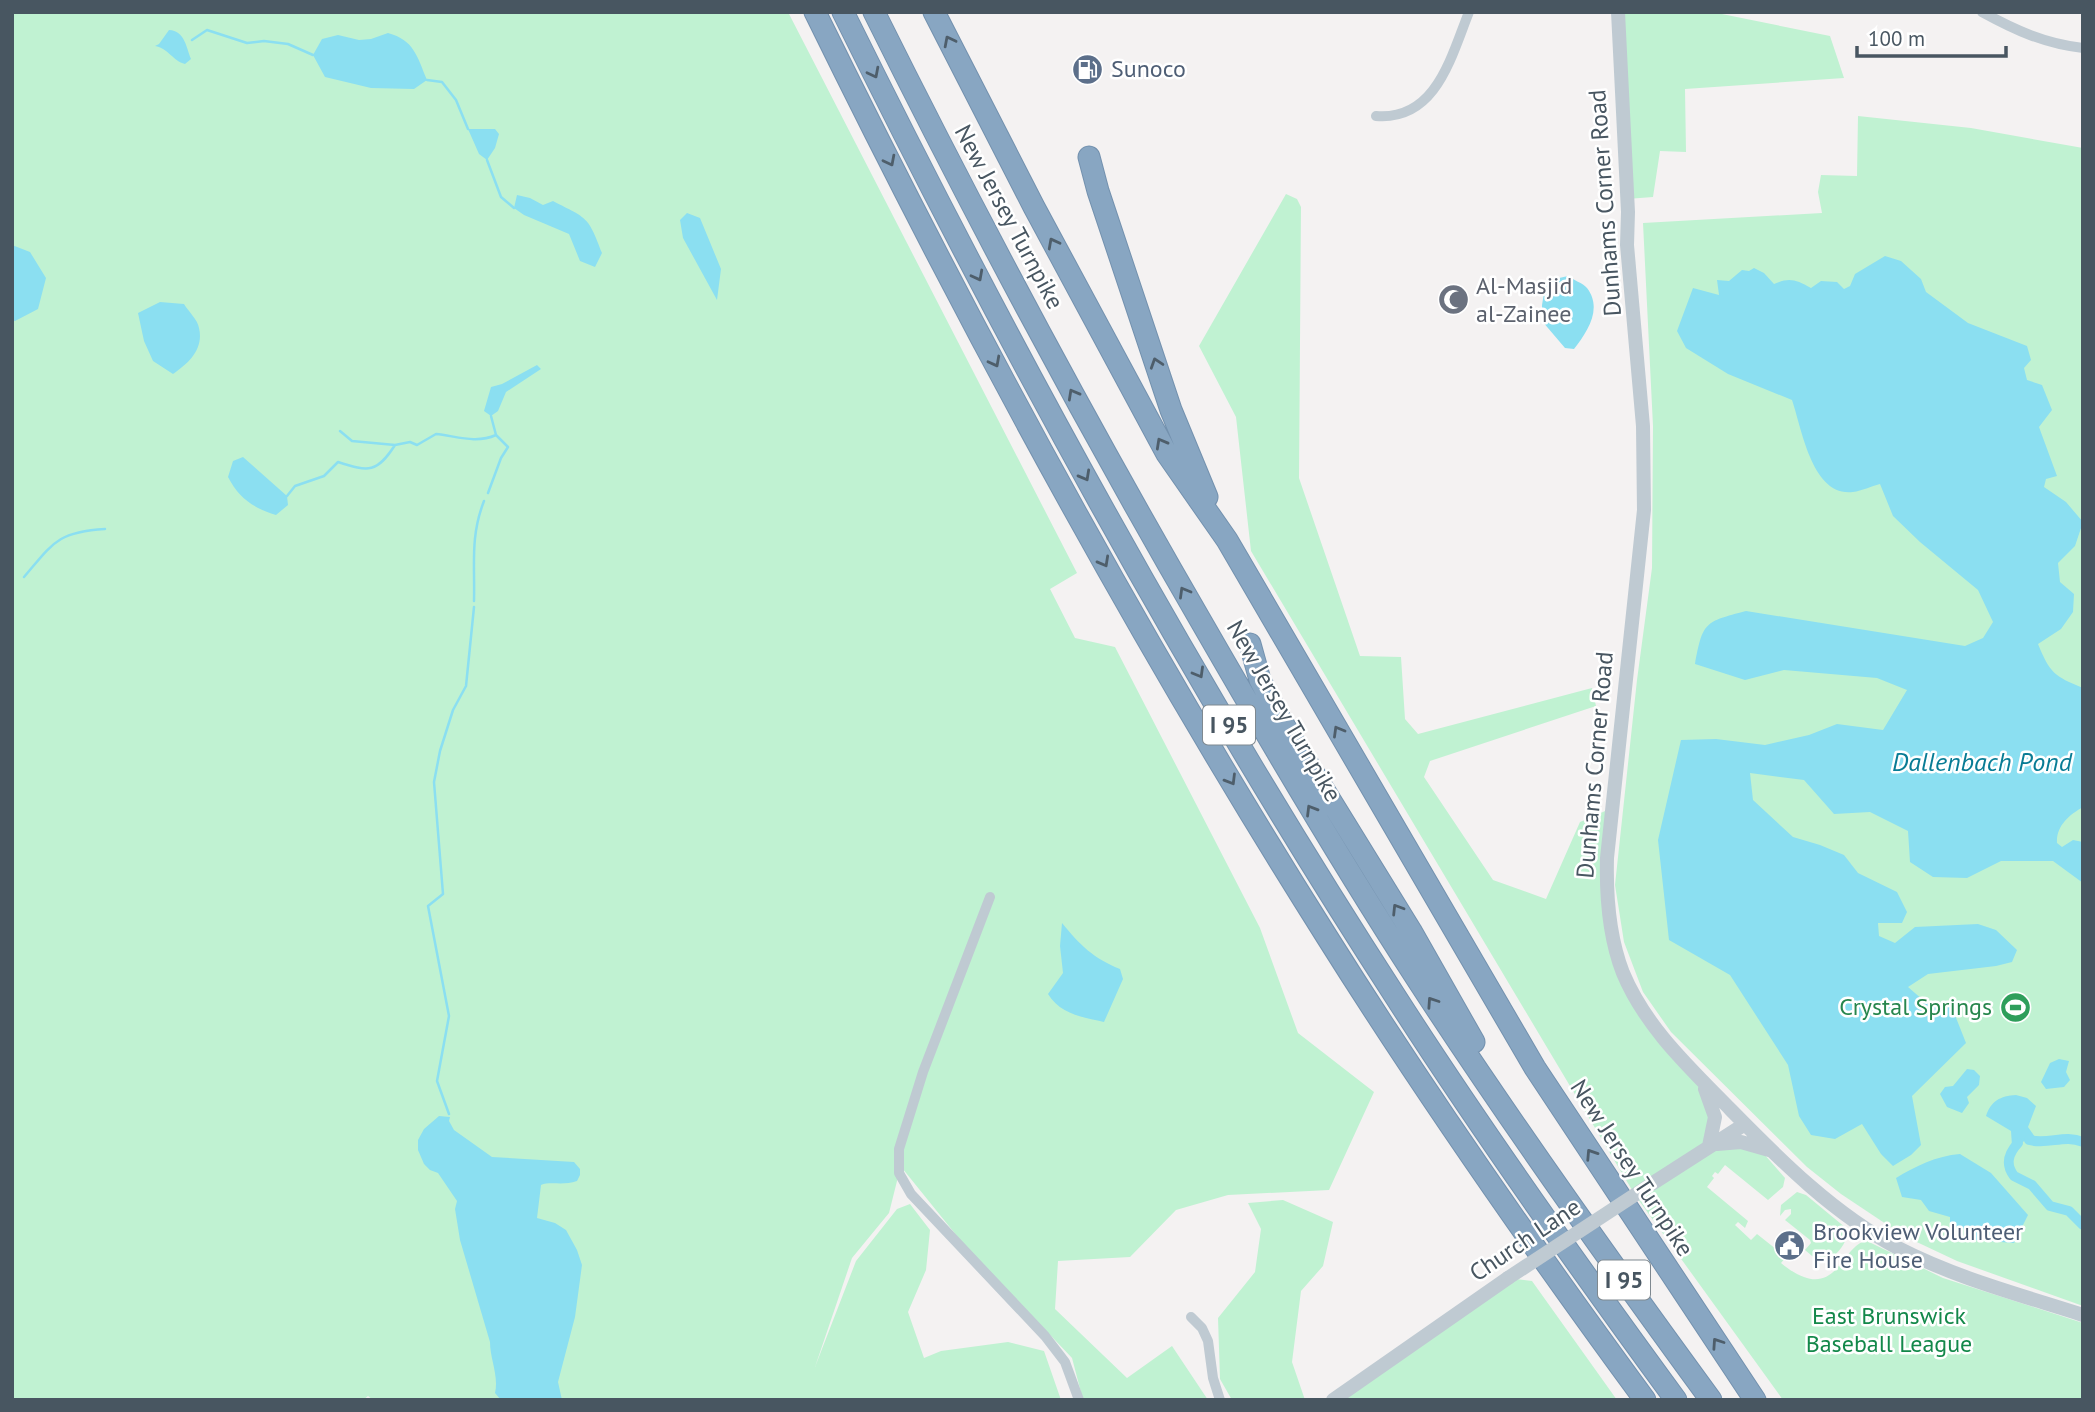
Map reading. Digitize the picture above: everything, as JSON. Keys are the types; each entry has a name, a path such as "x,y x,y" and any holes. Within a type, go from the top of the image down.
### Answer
{"highway":[{"name":"I 95","path":"815,12 1016,403 1131,610 1273,850 1441,1113 1645,1400"},
{"name":"I 95","path":"843,12 966,253 1094,491 1303,850 1463,1100 1586,1278 1676,1400"},
{"name":"New Jersey Turnpike","path":"874,12 1063,376 1241,691 1330,841 1416,977 1553,1181 1711,1400"},
{"name":"New Jersey Turnpike","path":"934,12 1040,218 1154,430 1201,506 1227,540 1535,1068 1755,1400"},
{"path":"1089,157 1171,410 1227,540"},
{"path":"1250,644 1260,680 1279,717 1425,954 1553,1181"}],"street":[{"path":"1376,116 1390,117 1405,113 1419,105 1433,90 1446,69 1469,12"},
{"name":"Dunhams Corner Road","path":"1618,12 1628,212 1626,245 1643,419 1644,510 1612,806 1607,887 1615,947 1623,972 1634,996 1662,1037 1697,1076 1772,1151 1842,1212 1896,1247 1947,1270 2083,1315"},
{"path":"1982,12 2036,38 2057,45 2083,48"},
{"path":"990,897 923,1072 899,1149 899,1173 911,1194 1045,1336 1065,1362 1079,1400"},
{"path":"1697,1076 1713,1107 1715,1117 1709,1146 1741,1142 1772,1151"},
{"name":"Church Lane","path":"1334,1400 1508,1278 1745,1124"},
{"path":"1191,1317 1202,1328 1208,1341 1213,1378 1220,1400"}],"green space":[{"path":"12,12 788,12 1077,573 1050,589 1075,638 1115,647 1260,928 1298,1033 1374,1092 1329,1190 1228,1195 1176,1210 1130,1257 1058,1261 1055,1309 1127,1378 1172,1346 1208,1400 1083,1400 1072,1358 961,1241 898,1163 899,1173 889,1213 852,1258 815,1367 856,1261 897,1209 910,1204 930,1230 926,1270 908,1312 924,1358 941,1351 1008,1342 1044,1351 1061,1400 373,1400 368,1396 363,1400 12,1400"},
{"path":"1618,12 1712,12 1830,36 1844,78 1685,89 1686,152 1660,151 1653,197 1627,199"},
{"path":"1858,116 1971,128 2083,148 2083,1306 1957,1261 1904,1236 1841,1194 1807,1167 1671,1032 1643,992 1624,942 1615,885 1652,568 1653,426 1643,223 1822,213 1818,192 1821,175 1857,176"},
{"name":"East Brunswick Baseball League","path":"1286,194 1297,199 1301,207 1299,478 1360,656 1401,657 1405,719 1418,734 1592,688 1596,706 1430,761 1424,777 1493,880 1546,899 1580,822 1612,808 1607,858 1623,972 1697,1076 1709,1106 1709,1127 1704,1136 1709,1146 1716,1150 1736,1145 1764,1154 1785,1178 1783,1187 1768,1200 1725,1165 1718,1174 1715,1172 1707,1187 1748,1221 1745,1228 1738,1222 1735,1225 1751,1240 1757,1234 1786,1257 1781,1263 1800,1275 1814,1279 1826,1277 1858,1244 1867,1241 1943,1278 2083,1323 2083,1400 1783,1400 1635,1195 1251,551 1236,417 1199,346"},
{"path":"1797,1192 1806,1195 1846,1228 1845,1241 1830,1259 1818,1261 1805,1250 1811,1243 1810,1240 1785,1220 1791,1214 1791,1209 1785,1210 1780,1216 1781,1205"},
{"path":"1283,1200 1333,1222 1323,1266 1301,1291 1292,1362 1305,1400 1232,1400 1220,1379 1218,1318 1255,1272 1261,1229 1248,1203"},
{"path":"1508,1278 1532,1281 1617,1400 1333,1400"}],"water":[{"path":"169,30 178,33 184,40 191,59 185,64 155,46"},
{"path":"388,33 404,40 417,56 427,80 414,89 371,88 325,77 313,55 322,39 338,35 359,40 371,39"},
{"path":"468,129 495,129 499,134 495,148 487,160 479,154"},
{"path":"517,195 543,205 553,201 585,220 590,225 602,253 595,267 580,261 569,234 514,208"},
{"path":"687,213 700,218 721,269 717,300 683,238 680,220"},
{"path":"12,245 30,252 46,278 38,309 15,321 12,320"},
{"name":"Dallenbach Pond","path":"1885,256 1901,261 1921,279 1926,292 1968,323 2027,346 2031,360 2024,368 2027,380 2042,385 2052,410 2039,427 2057,476 2046,479 2044,487 2066,502 2083,522 2075,546 2058,563 2060,582 2074,594 2073,612 2061,629 2038,644 2054,672 2083,688 2083,807 2064,822 2057,843 2062,847 2073,840 2083,842 2083,883 2053,861 2001,861 1967,878 1933,877 1910,862 1908,831 1870,812 1834,814 1804,780 1750,773 1753,800 1793,837 1844,855 1858,873 1897,892 1907,912 1902,923 1878,923 1879,936 1895,943 1915,927 1978,924 1996,930 2017,950 2012,962 1928,974 1908,987 1923,1000 1951,1005 1966,1043 1912,1096 1921,1145 1893,1166 1881,1154 1862,1124 1835,1139 1811,1135 1799,1116 1788,1065 1730,975 1669,940 1658,840 1681,740 1716,739 1765,745 1809,735 1837,724 1883,730 1907,690 1877,678 1784,670 1745,680 1695,664 1700,640 1708,626 1714,622 1746,611 1965,646 1983,638 1993,622 1978,590 1893,516 1880,484 1860,491 1839,491 1818,473 1805,443 1792,400 1728,374 1686,348 1677,331 1693,288 1719,295 1717,280 1729,281 1742,270 1749,271 1754,268 1764,273 1774,284 1793,280 1811,288 1821,281 1837,282 1844,289 1850,286 1855,274"},
{"path":"1568,276 1587,288 1594,304 1588,328 1574,349 1565,348 1542,321 1546,281"},
{"path":"160,302 184,304 199,328 199,342 194,355 173,374 153,361 144,341 138,313"},
{"path":"537,365 541,369 506,392 498,411 491,416 484,411 491,387"},
{"path":"243,457 287,496 288,505 276,515 248,501 228,477 233,461"},
{"path":"1062,923 1088,950 1120,969 1123,979 1104,1022 1065,1010 1048,994 1063,973 1060,946"},
{"path":"2059,1059 2069,1061 2066,1072 2070,1080 2064,1087 2046,1089 2041,1082 2050,1063"},
{"path":"1967,1069 1974,1070 1980,1076 1979,1085 1967,1097 1969,1103 1962,1113 1947,1107 1940,1094 1945,1087 1953,1086"},
{"path":"2016,1095 2027,1098 2036,1106 2028,1127 2035,1137 2012,1146 2011,1131 1986,1116 1997,1100"},
{"path":"439,1116 450,1117 449,1121 454,1130 492,1157 574,1162 580,1169 577,1181 541,1185 537,1218 555,1223 566,1230 582,1265 575,1317 558,1382 562,1400 501,1400 495,1393 496,1380 490,1342 460,1240 455,1209 457,1201 438,1173 424,1164 418,1150 418,1140 424,1129"},
{"path":"1960,1154 1991,1173 2028,1215 2014,1243 1974,1240 1967,1228 1950,1231 1950,1217 1929,1211 1921,1200 1902,1197 1896,1178 1926,1162"}],"waterway":[{"path":"192,40 207,30 247,43 264,41 288,44 313,55"},
{"path":"427,80 442,82 456,100 468,129"},
{"path":"487,160 501,197 514,208"},
{"path":"287,496 295,486 324,476 338,462 371,468 383,461 395,445 410,442 417,445 436,434 474,439 496,435 491,416"},
{"path":"340,431 352,441 395,445"},
{"path":"488,493 508,447 496,435"},
{"path":"474,601 475,539 484,501"},
{"path":"24,577 57,541 76,533 105,529"},
{"path":"449,1114 437,1081 449,1016 428,906 443,894 434,782 440,751 453,710 466,686 474,607"},
{"path":"2029,1140 2069,1139 2083,1142"},
{"path":"2018,1143 2009,1159 2009,1167 2014,1176 2032,1185 2050,1206 2069,1211 2083,1225"}],"place":[{"name":"Sunoco","path":"1088,69"},
{"name":"Al-Masjid al-Zainee","path":"1453,300"},
{"name":"Crystal Springs","path":"2015,1007"},
{"name":"Brookview Volunteer Fire House","path":"1790,1246"}]}
